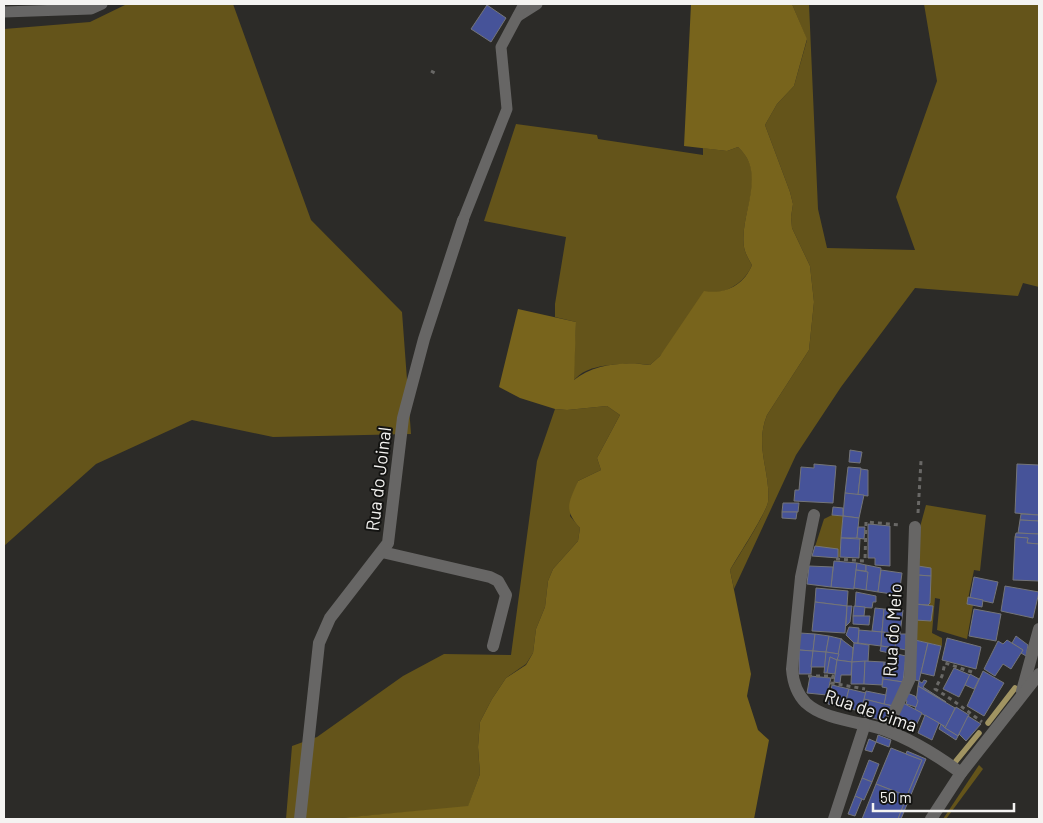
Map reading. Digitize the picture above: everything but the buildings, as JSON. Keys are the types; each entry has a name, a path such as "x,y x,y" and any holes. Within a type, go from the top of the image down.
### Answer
{"street":[{"name":"Rua do Joinal","path":"300,819 319,643 330,618 388,543 403,418 424,340 463,220"},
{"name":"Rua de Cima","path":"814,515 801,578 792,669 793,678 801,698 812,708 886,730 928,750 961,773"},
{"name":"Rua do Meio","path":"886,730 910,678 910,526"},
{"path":"382,552 490,577 498,581 506,595 493,646"},
{"path":"1021,698 1039,629"},
{"path":"931,819 961,773 1039,674"},
{"path":"834,819 865,724"}],"lane":[{"path":"4,12 91,9 102,4"},
{"path":"463,220 507,109 501,47 524,4"},
{"path":"516,17 537,4"}],"path":[{"path":"431,71 437,74"},
{"path":"836,559 865,561 866,522 910,526 918,517 921,461"},
{"path":"972,672 945,663 942,676 935,688 958,702 964,710 974,716"},
{"path":"793,678 810,675 833,676 831,683 865,689"}],"shaded area":[{"path":"127,4 233,4 311,220 402,312 411,434 273,437 192,420 96,464 4,546 4,29 90,22"},
{"path":"691,4 792,4 807,39 794,86 777,104 765,125 790,192 793,204 792,228 810,266 814,302 809,350 767,415 763,427 762,449 768,502 730,570 751,674 747,696 758,730 769,740 754,819 329,819 468,806 480,774 478,747 480,722 506,678 526,665 533,653 536,629 545,607 548,581 553,569 578,541 580,528 571,516 570,501 578,481 601,470 597,458 620,415 607,406 567,410 555,409 520,398 499,387 518,309 576,322 574,380 590,370 610,365 630,363 650,365 660,356 704,291 726,290 739,283 749,272 752,265 744,247 744,234 752,182 751,169 747,158 738,147 727,151 684,146"},
{"path":"792,4 809,4 818,209 827,248 915,250 896,197 937,81 924,4 1039,4 1039,287 1023,283 1018,296 915,288 841,387 796,455 734,589 730,570 757,525 768,502 762,449 763,427 767,415 809,350 814,302 810,266 792,228 793,204 790,192 765,125 777,104 794,86 807,40"},
{"path":"516,124 597,135 598,139 703,155 703,148 727,151 738,147 747,158 752,182 745,221 744,247 752,265 738,284 716,293 650,365 608,365 584,372 573,381 576,322 555,317 555,304 566,237 484,221"},
{"path":"607,406 620,415 597,458 601,470 578,481 570,516 580,528 578,541 553,569 548,581 545,607 536,629 533,653 526,664 506,678 480,722 478,747 480,774 468,807 329,819 286,819 292,746 317,737 403,676 444,654 511,655 537,461 555,409 567,410"},
{"path":"926,505 986,515 980,571 974,570 967,604 973,605 967,639 937,630 940,599 935,598 932,633 942,638 942,646 915,640 920,527"},
{"path":"832,515 843,516 840,557 812,556 824,519"},
{"path":"979,765 983,769 946,819 943,819"}],"waterway":[{"path":"988,723 1015,688"},
{"path":"956,761 979,733"}]}
